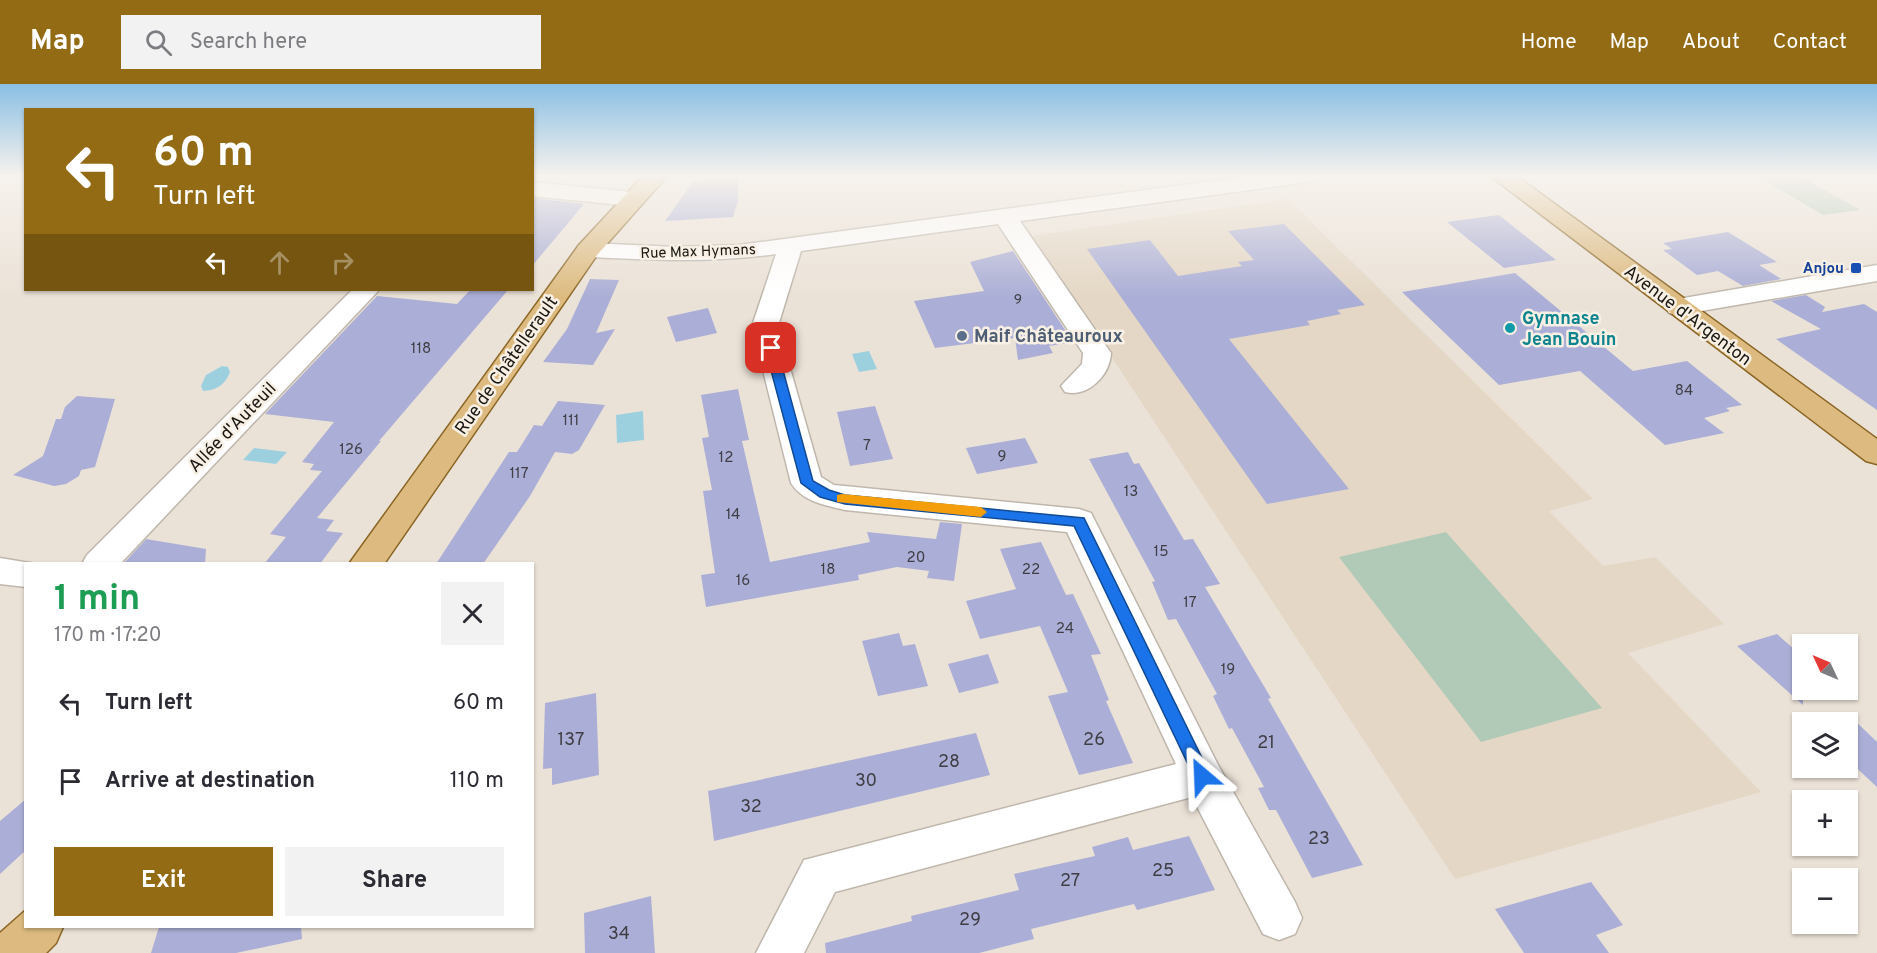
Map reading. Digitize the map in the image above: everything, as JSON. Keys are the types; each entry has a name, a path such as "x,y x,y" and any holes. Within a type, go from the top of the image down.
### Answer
{"main road":[{"name":"Rue de Châtellerault","path":"367,562 588,250 618,216"},
{"name":"Avenue d'Argenton","path":"1555,216 1877,454"},
{"path":"13,953 39,928"}],"street":[{"path":"1005,216 1097,354 1096,366 1075,386"},
{"name":"Rue Max Hymans","path":"588,250 676,254 740,252 1008,216"},
{"path":"791,245 765,326 807,483 824,494 845,499 1079,521 1202,776 1279,918"},
{"path":"1678,307 1877,273"},
{"name":"Allée d'Auteuil","path":"101,562 365,291"},
{"path":"0,571 24,574"},
{"path":"779,953 820,875 1202,776"}],"shaded area":[{"path":"1173,216 1305,216 1593,499 1549,511 1603,566 1655,557 1724,624 1628,653 1761,792 1455,879 1032,236"}],"green space":[{"path":"1446,532 1602,708 1481,742 1339,557"}],"water":[{"path":"869,351 877,369 859,372 852,354"},
{"path":"222,366 228,367 230,372 226,380 216,388 203,391 201,386 206,375"},
{"path":"643,411 644,440 617,443 616,415"},
{"path":"254,448 287,452 276,464 243,460"}],"building":[{"path":"534,216 574,216 534,264"},
{"path":"669,216 733,216 733,217 665,221"},
{"path":"1500,216 1556,260 1504,268 1447,222"},
{"path":"1284,224 1365,305 1337,310 1341,314 1307,321 1310,325 1229,339 1349,489 1267,504 1087,249 1150,240 1178,276 1242,266 1238,262 1254,260 1228,231"},
{"path":"1728,232 1777,262 1759,265 1781,279 1743,286 1718,271 1697,275 1663,250 1672,249 1663,243"},
{"path":"1013,251 1073,342 1049,346 1053,353 1018,360 1015,338 935,348 914,301 984,291 970,262"},
{"name":"Gymnase Jean Bouin","path":"1515,273 1633,371 1687,361 1742,405 1726,408 1730,411 1704,418 1724,433 1665,445 1580,371 1499,385 1402,292"},
{"path":"590,279 619,280 596,333 615,329 593,365 543,362 567,329"},
{"path":"469,291 507,291 379,441 381,441 317,518 334,520 326,531 343,533 321,562 266,562 286,537 270,534 322,471 310,470 314,464 302,462 334,422 265,414 377,296 457,304"},
{"path":"1806,295 1825,307 1822,312 1864,304 1877,312 1877,410 1776,339 1821,329 1771,301"},
{"path":"708,308 717,333 676,342 667,317"},
{"path":"738,389 749,440 742,441 770,562 870,542 867,532 936,539 940,522 962,524 954,581 927,578 929,571 897,567 858,575 859,580 706,607 701,575 715,573 703,491 712,490 702,438 709,437 701,395"},
{"path":"77,396 115,399 95,467 81,470 79,476 66,484 54,486 13,475 43,456 56,419 61,419 65,407"},
{"path":"558,401 605,405 579,450 572,454 555,452 530,496 484,562 437,562 509,452 517,452 534,425 542,426"},
{"path":"875,406 893,459 850,466 837,412"},
{"path":"1025,438 1038,463 977,474 966,448"},
{"path":"1128,452 1134,464 1139,463 1184,540 1193,539 1220,584 1205,587 1271,698 1268,699 1363,865 1312,878 1276,810 1269,810 1258,788 1264,787 1232,728 1229,729 1213,696 1217,694 1176,619 1168,620 1152,582 1155,581 1089,459"},
{"path":"146,539 206,549 205,562 125,562"},
{"path":"1041,542 1066,595 1073,594 1101,654 1091,655 1109,700 1106,701 1133,763 1079,775 1048,696 1068,692 1040,626 980,639 966,601 1016,589 1000,549"},
{"path":"899,633 903,646 915,644 928,686 878,696 862,641"},
{"path":"1777,634 1792,647 1792,695 1737,646"},
{"path":"988,654 999,683 959,693 948,664"},
{"path":"596,693 599,775 552,785 552,768 543,769 545,703"},
{"path":"1858,724 1877,742 1877,787 1858,769"},
{"path":"976,733 990,775 714,841 708,791"},
{"path":"24,801 24,852 0,874 0,821"},
{"path":"1189,836 1215,890 1137,910 1134,904 1031,929 1034,939 979,953 826,953 825,943 912,921 911,916 1019,890 1014,874 1095,856 1092,847 1128,837 1133,850"},
{"path":"1591,882 1623,925 1596,935 1609,953 1524,953 1495,909"},
{"path":"651,896 655,953 585,953 584,913"},
{"path":"159,928 301,928 302,939 236,953 151,953"}],"slow traffic":[{"path":"842,498 981,512"}],"place":[{"name":"Anjou","path":"1856,268"},
{"name":"Gymnase Jean Bouin","path":"1510,328"},
{"name":"Maif Châteauroux","path":"962,336"}],"route":[{"path":"771,348 807,483 824,494 845,499 1079,521 1202,776"}]}
